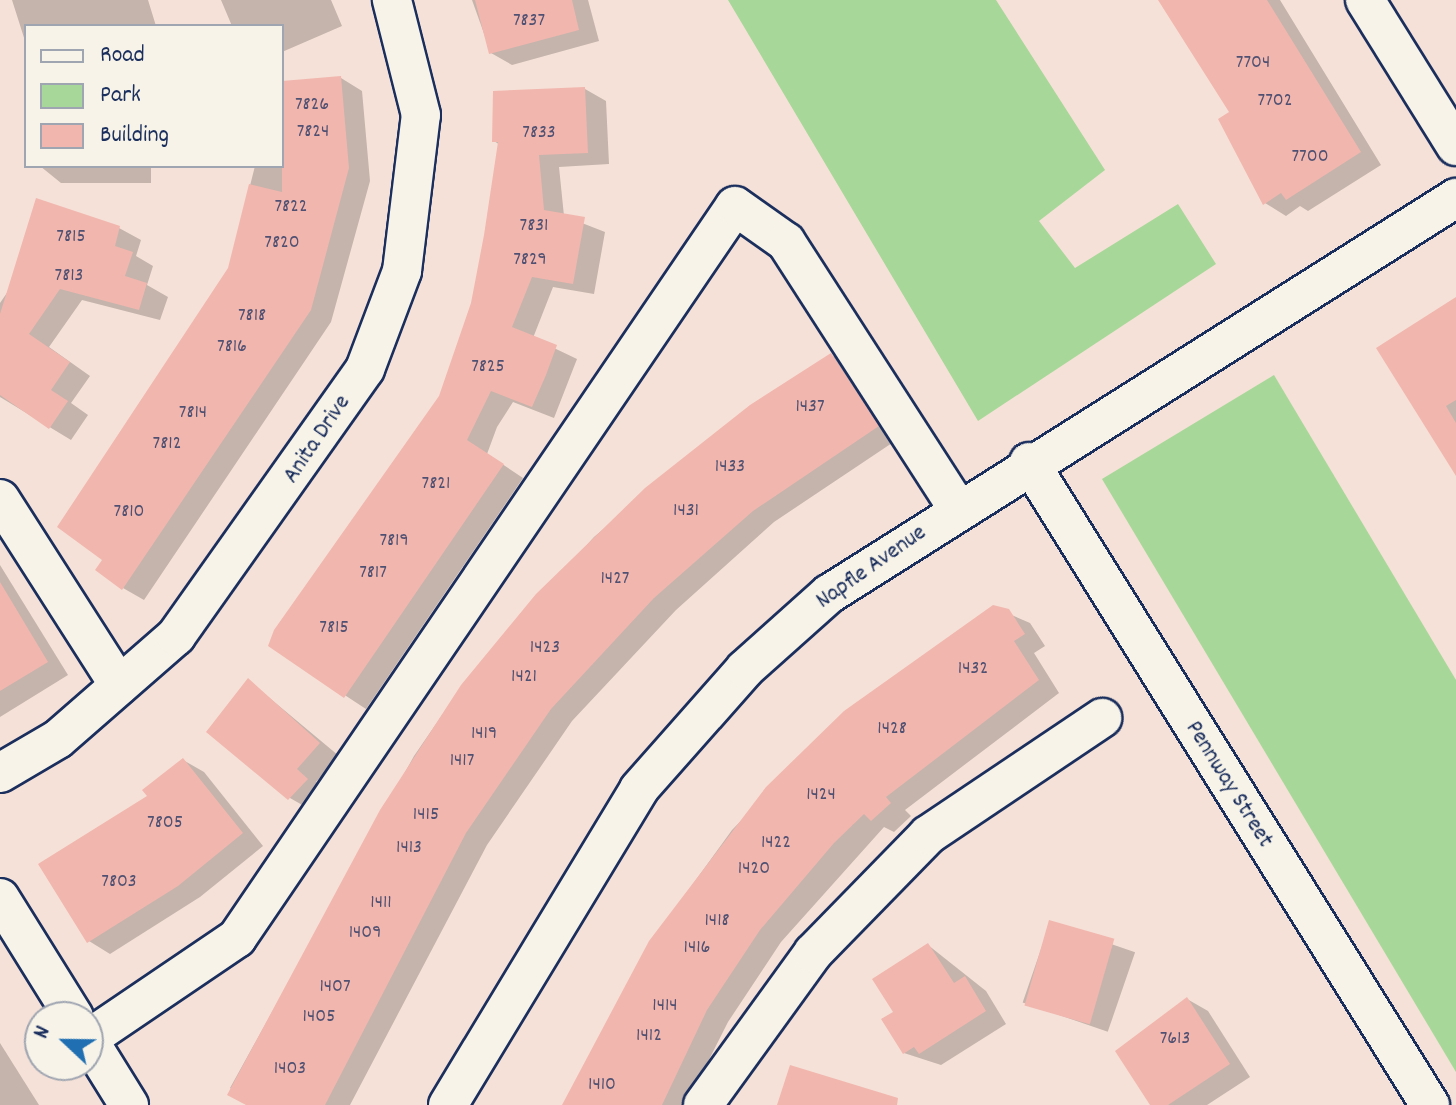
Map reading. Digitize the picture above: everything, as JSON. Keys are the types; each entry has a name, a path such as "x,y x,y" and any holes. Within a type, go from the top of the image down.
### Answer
{"street":[{"name":"Anita Drive","path":"0,773 58,739 176,636 365,369 402,271 421,115 392,0"},
{"path":"1365,0 1456,146"},
{"name":"Napfle Avenue","path":"448,1105 639,789 745,669 829,594 1029,462 1456,198"},
{"path":"104,1028 237,938 735,206 786,242 958,509"},
{"name":"Pennway Street","path":"1029,462 1430,1105"},
{"path":"0,499 119,685"},
{"path":"703,1105 813,953 928,835 1102,718"},
{"path":"0,898 64,1001"},
{"path":"104,1065 129,1105"}],"green space":[{"path":"728,0 996,0 1105,170 1039,221 1075,268 1178,204 1216,264 978,421"},
{"path":"1274,375 1456,680 1456,1072 1102,479"}],"building":[{"path":"475,0 572,0 579,30 489,54"},
{"path":"1158,0 1267,0 1361,152 1286,200 1281,193 1263,205 1218,119 1229,112"},
{"path":"341,76 349,168 311,310 122,590 95,570 102,560 57,527 228,268 249,184 282,192 284,81"},
{"path":"585,87 588,153 539,155 544,210 585,217 573,284 532,277 512,327 557,345 546,375 532,407 491,391 467,440 504,464 344,698 268,646 274,630 439,396 471,303 484,235 498,142 492,142 493,91"},
{"path":"36,198 120,226 115,246 133,252 125,276 147,283 139,310 60,289 29,334 70,362 51,390 68,401 49,429 0,395 0,314"},
{"path":"1456,297 1456,400 1446,406 1456,423 1456,476 1376,348"},
{"path":"831,353 879,426 753,511 654,598 551,709 466,833 325,1105 246,1105 227,1095 380,810 461,685 536,594 645,488 750,405"},
{"path":"0,582 48,662 0,691"},
{"path":"993,605 1009,609 1025,634 1014,641 1039,680 886,797 891,803 871,821 864,814 834,843 760,930 707,1010 662,1105 562,1105 649,941 766,787 844,711"},
{"path":"248,678 320,743 297,769 308,779 288,800 206,732"},
{"path":"183,758 243,833 178,886 87,943 38,864 147,796 142,790"},
{"path":"1049,920 1114,939 1090,1024 1024,1006"},
{"path":"928,943 954,983 965,976 986,1011 919,1054 914,1047 903,1054 881,1019 893,1012 872,979"},
{"path":"1187,997 1230,1064 1168,1105 1150,1105 1115,1051"},
{"path":"790,1065 898,1098 897,1105 777,1105"}]}
